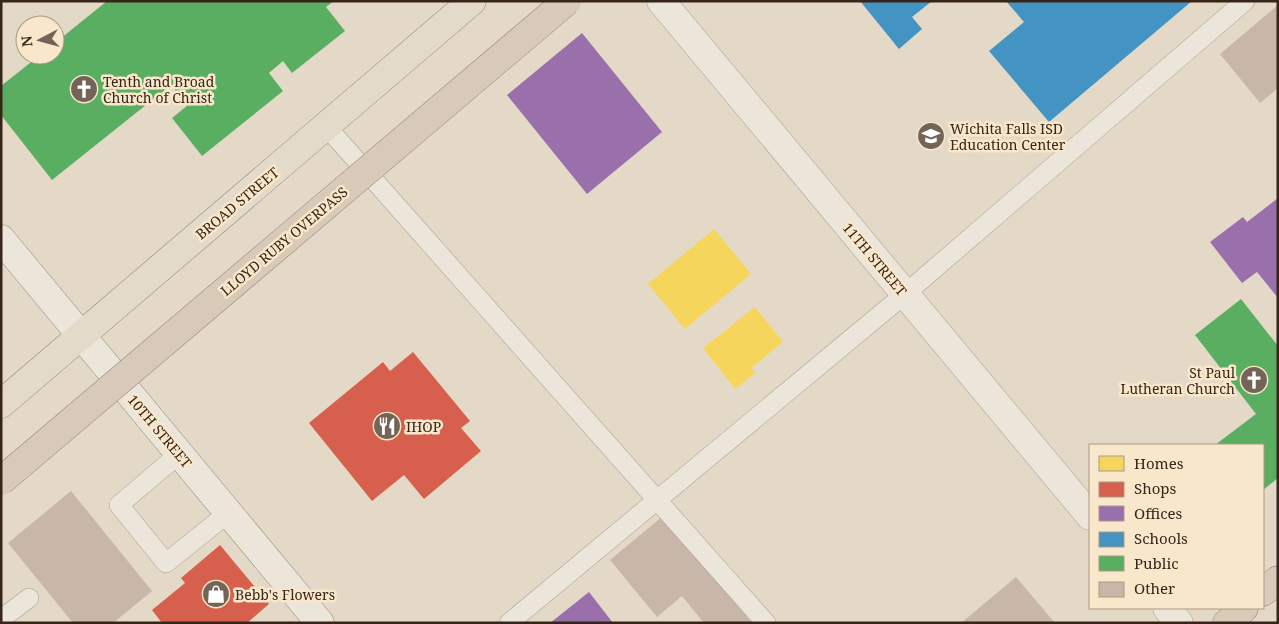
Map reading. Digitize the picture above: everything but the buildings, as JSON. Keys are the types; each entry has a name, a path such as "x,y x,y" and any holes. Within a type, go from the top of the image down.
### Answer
{"highway":[{"name":"LLOYD RUBY OVERPASS","path":"1,481 567,1"},
{"path":"1264,591 1278,580"},
{"path":"1227,623 1243,609"}],"main road":[{"name":"BROAD STREET","path":"1,404 472,1"}],"street":[{"name":"11TH STREET","path":"661,1 1089,515"},
{"name":"10TH STREET","path":"1,239 320,623"},
{"path":"1168,609 1180,623"}],"lane":[{"path":"509,623 905,294 1245,1"},
{"path":"326,126 766,623"},
{"path":"179,454 119,505 160,556 166,563 228,513"},
{"path":"1,619 29,598"}],"place":[{"name":"Tenth and Broad Church of Christ","path":"84,89"},
{"name":"Wichita Falls ISD Education Center","path":"931,136"},
{"name":"St Paul Lutheran Church","path":"1254,380"},
{"name":"IHOP","path":"387,426"},
{"name":"Bebb's Flowers","path":"216,594"}]}
